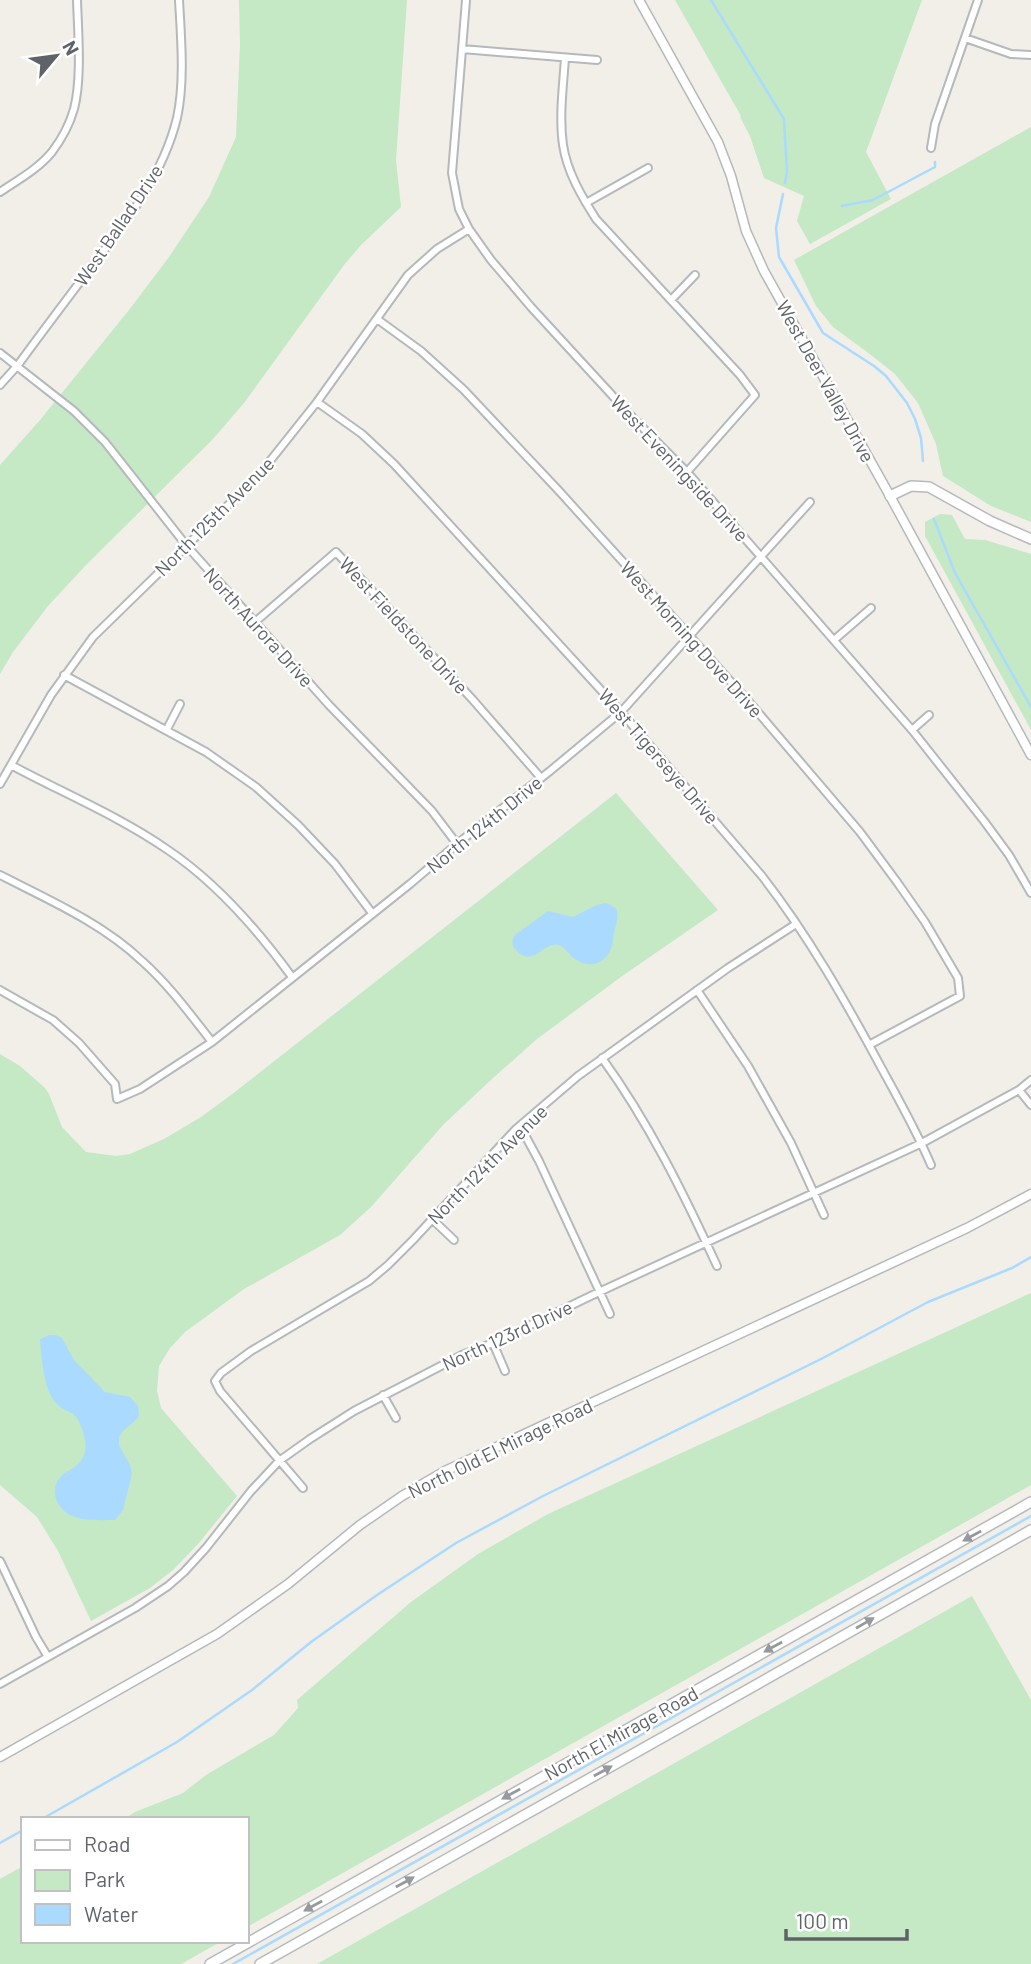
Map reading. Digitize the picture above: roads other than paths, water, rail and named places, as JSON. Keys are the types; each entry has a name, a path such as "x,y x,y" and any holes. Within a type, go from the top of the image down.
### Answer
{"main road":[{"path":"890,496 911,486 929,487 990,521 1031,539"},
{"name":"North El Mirage Road","path":"248,1943 1031,1502"},
{"name":"North El Mirage Road","path":"260,1964 1031,1530"},
{"name":"North El Mirage Road","path":"210,1964 247,1943"}],"street":[{"path":"0,192 33,170 51,153 65,131 74,108 78,77 77,0"},
{"name":"West Ballad Drive","path":"0,385 119,231 149,186 167,150 177,115 181,68 179,0"},
{"name":"West Eveningside Drive","path":"466,0 452,173 459,209 469,229 531,307 633,418 687,472 912,730 985,821 1031,893"},
{"name":"West Deer Valley Drive","path":"639,0 718,142 746,231 764,271 1031,755"},
{"path":"931,148 935,124 978,0"},
{"path":"965,38 1011,54 1031,54"},
{"path":"462,50 597,60"},
{"path":"565,58 563,146 572,176 586,203 596,219 755,395 687,472"},
{"path":"586,203 648,168"},
{"name":"North 125th Avenue","path":"0,784 51,695 93,638 258,475 317,402 408,275 437,249 469,229"},
{"path":"671,300 695,275"},
{"name":"West Morning Dove Drive","path":"377,319 421,351 464,390 691,636 860,832 925,922 958,978 961,996 869,1045"},
{"name":"North Aurora Drive","path":"0,353 74,411 105,442 186,544 329,705 432,811 457,844"},
{"name":"West Tigerseye Drive","path":"317,402 362,434 394,464 621,712 762,876 796,924 869,1045 922,1143 931,1165"},
{"name":"North 124th Drive","path":"0,989 53,1020 79,1043 115,1084 117,1099 140,1089 212,1042 621,712 810,502"},
{"name":"West Fieldstone Drive","path":"255,622 336,552 541,778"},
{"path":"834,640 871,608"},
{"path":"64,675 167,729 206,752 256,788 290,817 335,864 372,913"},
{"path":"167,729 180,704"},
{"path":"912,730 929,715"},
{"path":"11,765 112,816 168,850 215,887 256,930 292,977"},
{"path":"0,875 118,941 142,960 172,991 212,1042"},
{"name":"North 124th Avenue","path":"279,1461 219,1391 215,1381 220,1373 251,1351 369,1281 388,1265 516,1129 578,1076 697,990 796,924"},
{"path":"697,990 748,1066 791,1143 824,1215"},
{"path":"602,1058 658,1147 717,1266"},
{"name":"North 123rd Drive","path":"0,1684 135,1608 175,1580 206,1548 251,1491 279,1461 310,1438 383,1395 462,1355 922,1143 1019,1090 1031,1080"},
{"path":"1019,1090 1031,1105"},
{"path":"516,1129 526,1137 539,1161 610,1314"},
{"name":"North Old El Mirage Road","path":"0,1757 217,1634 288,1584 360,1525 445,1471 967,1228 1031,1194"},
{"path":"432,1219 454,1240"},
{"path":"493,1343 505,1371"},
{"path":"383,1395 396,1418"},
{"path":"279,1461 303,1488"},
{"path":"0,1561 48,1657"}],"water":[{"path":"606,903 616,908 617,919 612,946 606,958 595,964 582,963 559,945 553,945 527,957 521,955 513,945 515,935 548,911 573,917"},
{"path":"49,1335 62,1338 74,1360 105,1392 130,1397 138,1406 137,1419 119,1437 119,1445 132,1474 123,1510 115,1520 74,1517 61,1508 56,1498 58,1480 80,1462 86,1446 77,1418 55,1402 48,1389 40,1339"}],"waterway":[{"path":"711,0 784,119 787,172 785,183"},
{"path":"842,206 873,200 935,167 935,162"},
{"path":"783,194 776,228 779,257 823,333 874,366 886,376 907,403 921,438 923,461"},
{"path":"934,519 955,573 1031,707"},
{"path":"46,1817 177,1742 252,1690 311,1642 456,1543 543,1496 823,1358 928,1302 1012,1268 1031,1257"},
{"path":"233,1964 1031,1516"},
{"path":"0,1843 21,1831"}]}
